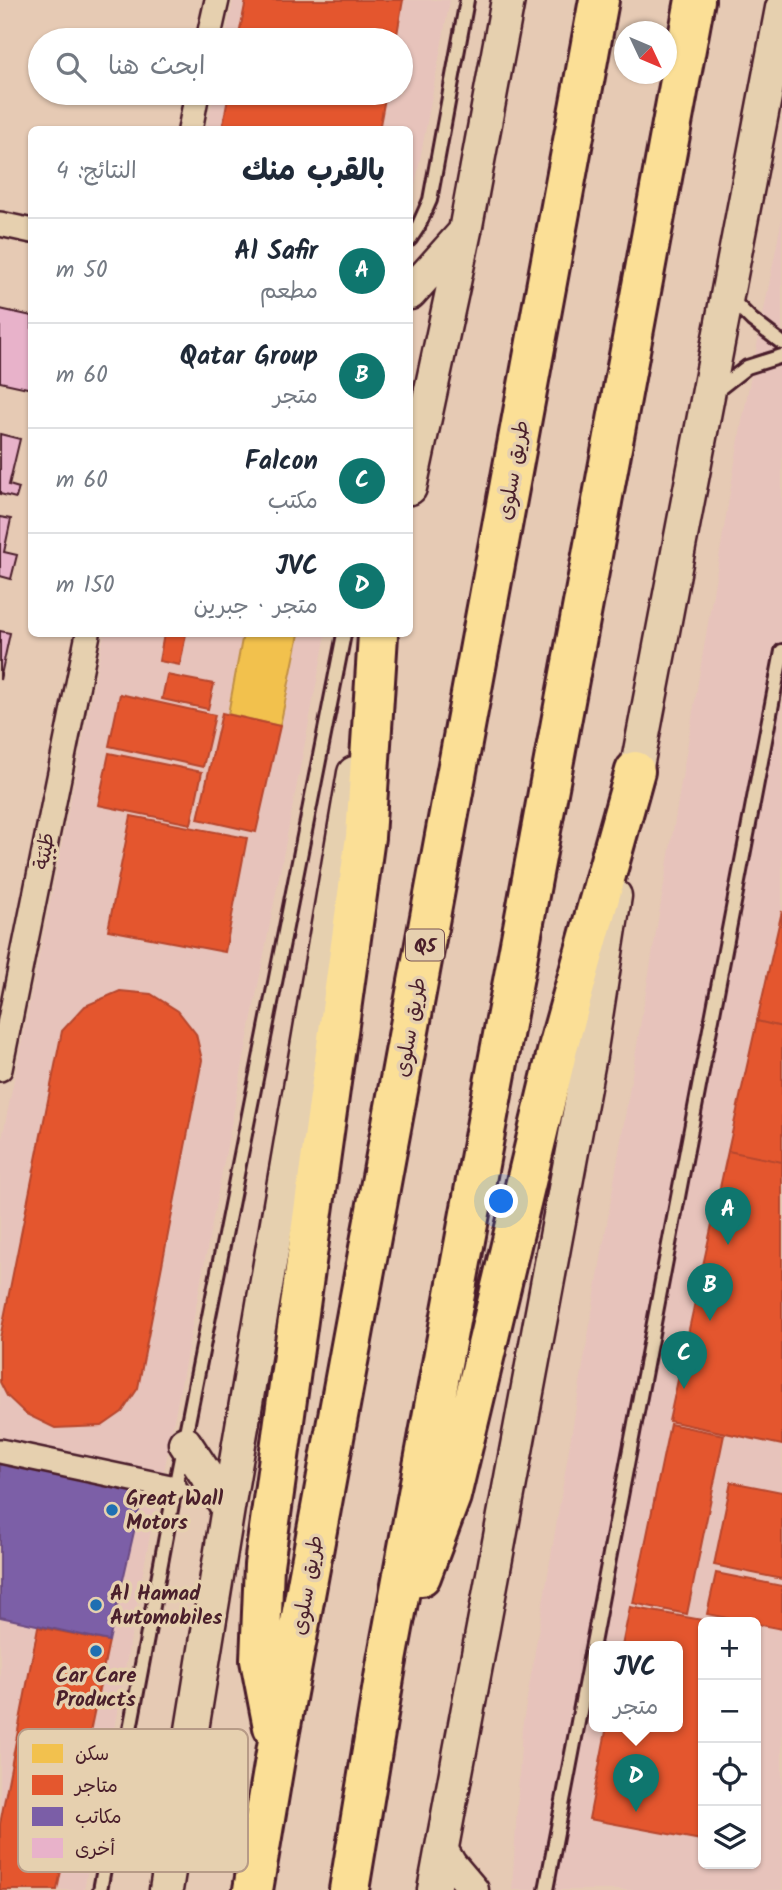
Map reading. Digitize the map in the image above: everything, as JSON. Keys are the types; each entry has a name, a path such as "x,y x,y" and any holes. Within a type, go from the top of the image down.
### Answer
{"highway":[{"name":"طريق سلوى","path":"253,1890 277,1747 600,0"},
{"path":"349,1890 386,1666 695,0"},
{"path":"277,1747 260,1660 264,1565 365,837 367,637"},
{"path":"386,1666 451,1496 559,1044 635,771"}],"main road":[{"path":"413,474 465,231 508,0"},
{"path":"434,1890 587,1069 635,771 727,295 765,118 782,8"},
{"path":"413,287 441,260 465,231"},
{"path":"192,1729 367,637"},
{"path":"185,1443 228,1508"},
{"path":"166,1890 169,1872"}],"street":[{"path":"211,28 217,0"},
{"path":"191,126 195,105"},
{"path":"0,224 28,230"},
{"name":"طَيْبَة","path":"0,1069 87,637"},
{"path":"0,1451 175,1488"},
{"path":"442,1847 452,1864 474,1890"}],"lane":[{"path":"413,234 429,200 467,0"},
{"path":"727,295 752,320 782,343"},
{"path":"709,397 747,367 782,356"},
{"path":"130,1729 175,1488 366,637"},
{"path":"593,1641 782,651"},
{"path":"546,1890 589,1664"},
{"path":"100,1890 103,1872"}],"shaded area":[{"path":"233,0 450,0 413,197 413,126 207,126 211,105 413,105 413,28 227,28"},
{"path":"782,218 782,1890 512,1890 522,1728 741,427"},
{"path":"103,637 325,637 163,1477 0,1439 0,1149"},
{"path":"0,1465 157,1497 114,1729 18,1729 18,1872 87,1872 84,1890 0,1890"}],"building: سكن":[{"path":"242,637 298,637 280,726 228,714"}],"building: متاجر":[{"path":"246,0 403,0 398,28 240,28"},
{"path":"227,105 384,105 380,126 223,126"},
{"path":"163,637 185,637 180,665 159,661"},
{"path":"167,675 214,684 208,709 162,699"},
{"path":"120,694 215,715 203,767 109,746"},
{"path":"222,713 280,726 256,832 198,819"},
{"path":"109,753 202,772 191,824 98,805"},
{"path":"131,816 247,838 225,952 108,930"},
{"path":"782,911 782,1027 757,1021"},
{"path":"120,991 151,994 178,1011 196,1034 202,1060 138,1388 122,1412 102,1426 55,1428 26,1414 7,1396 0,1382 0,1338 62,1031 85,1006"},
{"path":"757,1021 782,1027 782,1162 728,1151"},
{"path":"728,1151 782,1162 782,1445 669,1421"},
{"path":"670,1424 724,1435 687,1614 633,1603"},
{"path":"731,1482 782,1492 782,1579 714,1565"},
{"path":"716,1573 782,1586 782,1629 761,1625 761,1617 722,1617 707,1614"},
{"path":"630,1607 698,1619 698,1839 589,1819 606,1732 683,1732 683,1641 623,1641"},
{"path":"38,1627 109,1641 91,1729 18,1729"},
{"path":"18,1731 18,1872 61,1872 57,1890 0,1890 0,1824"}],"building: مكاتب":[{"path":"0,1457 144,1488 109,1641 0,1617"}],"building: أخرى":[{"path":"0,309 28,315 28,388 0,382"},
{"path":"0,434 20,439 9,485 19,488 16,498 0,494"},
{"path":"0,517 11,519 4,552 17,555 11,579 0,576"},
{"path":"0,631 10,633 0,680"}],"place":[{"name":"Al Safir","path":"728,1245"},
{"name":"Qatar Group","path":"710,1321"},
{"name":"Falcon","path":"684,1389"},
{"name":"Great Wall Motors","path":"112,1510"},
{"name":"Al Hamad Automobiles","path":"96,1605"},
{"name":"Car Care Products","path":"96,1651"},
{"name":"JVC","path":"636,1812"}]}
